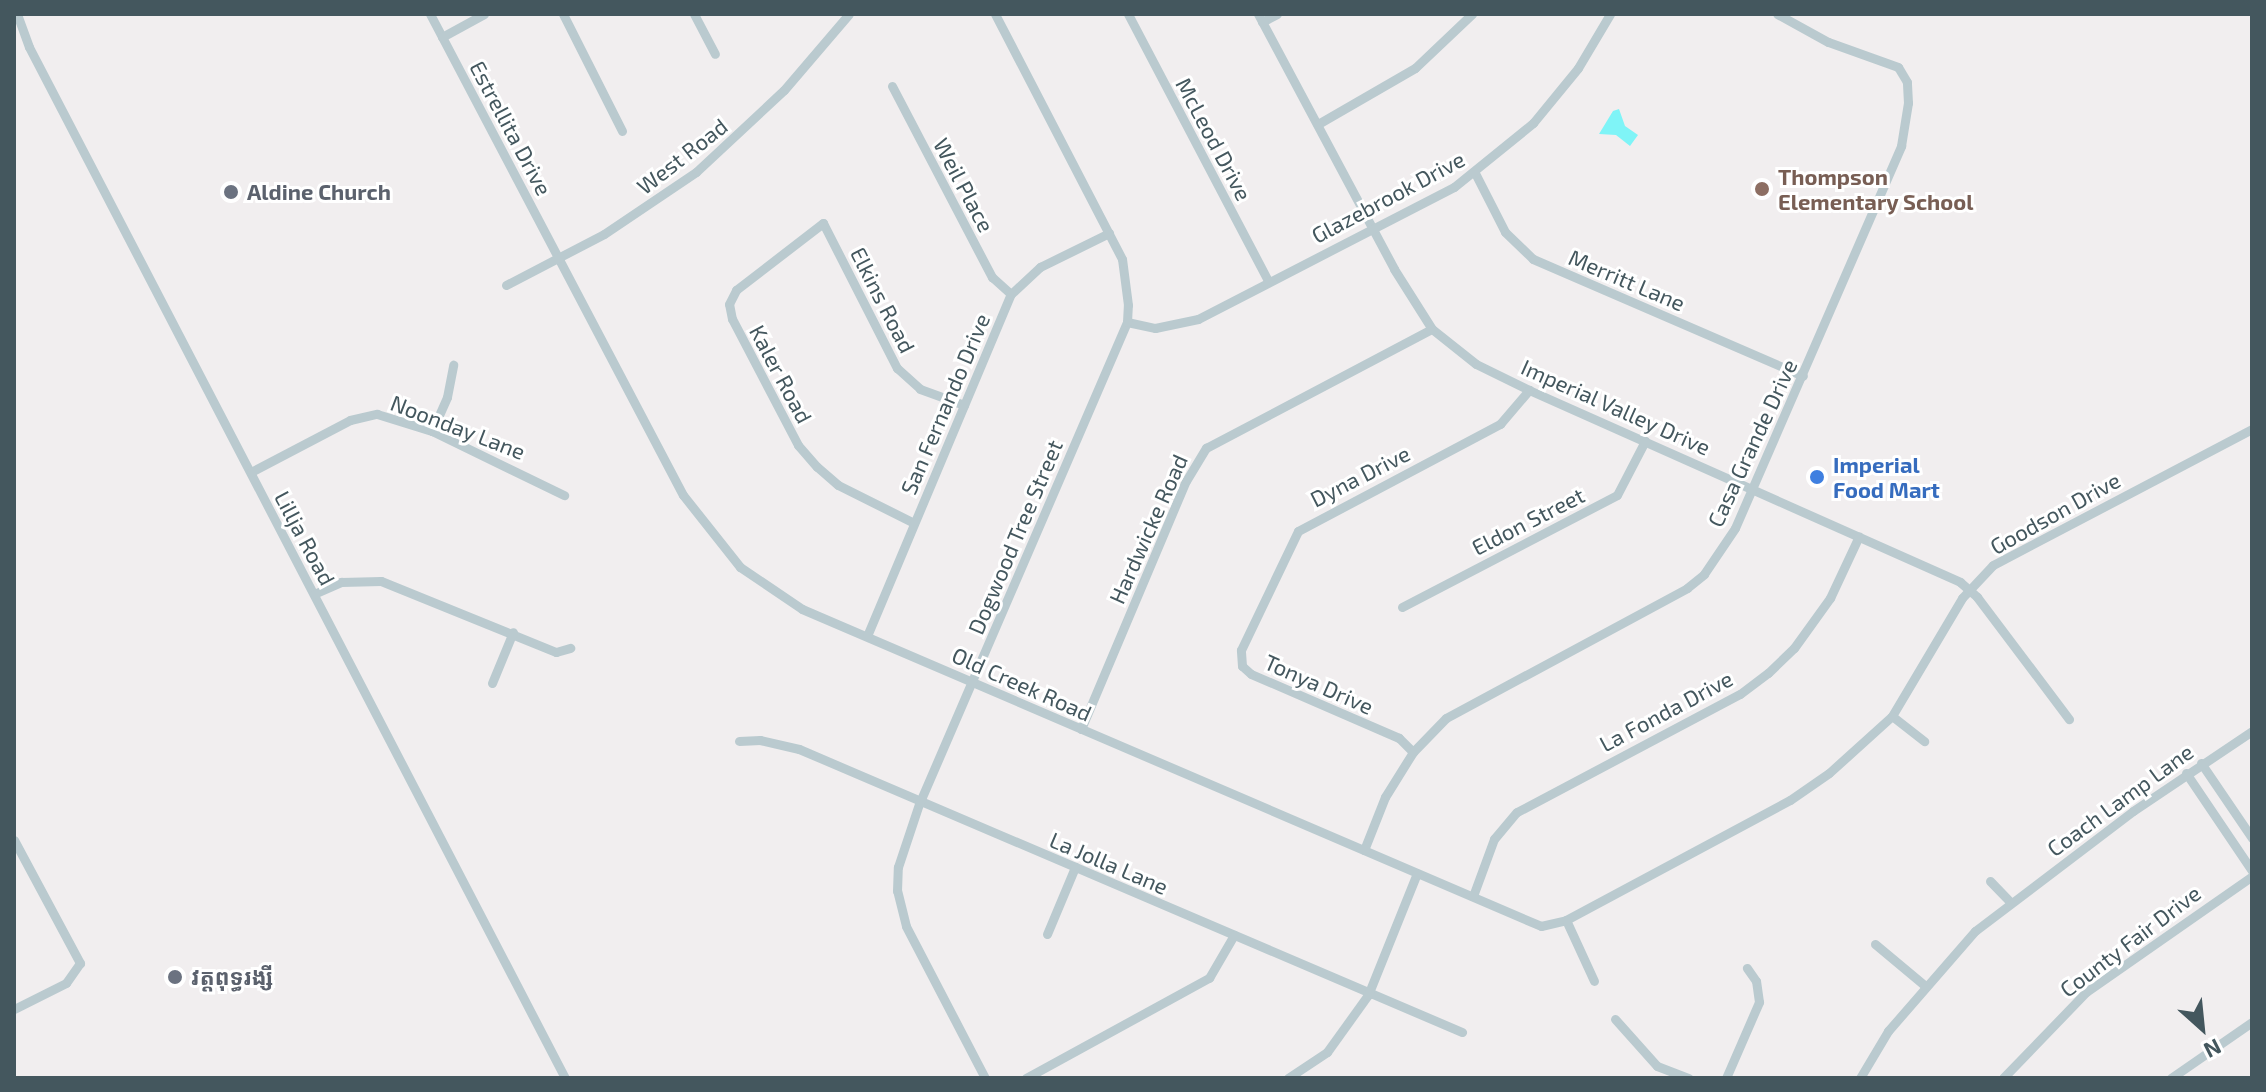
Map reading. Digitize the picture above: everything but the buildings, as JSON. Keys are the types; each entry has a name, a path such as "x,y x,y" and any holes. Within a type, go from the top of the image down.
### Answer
{"street":[{"name":"Lillja Road","path":"17,14 29,47 565,1078"},
{"name":"Estrellita Drive","path":"430,14 560,259"},
{"path":"442,37 484,14"},
{"path":"563,14 622,131"},
{"path":"694,14 715,54"},
{"name":"West Road","path":"506,285 560,259 644,209 716,155 803,70 849,14"},
{"name":"Dogwood Tree Street","path":"985,1078 906,926 897,891 898,867 919,804 1127,322 1128,285 1109,233 995,14"},
{"name":"McLeod Drive","path":"1128,14 1268,281"},
{"path":"1260,18 1277,14"},
{"path":"1318,124 1415,68 1472,14"},
{"name":"Glazebrook Drive","path":"1127,322 1175,326 1373,228 1475,173 1549,104 1610,14"},
{"name":"Casa Grande Drive","path":"1364,850 1385,797 1413,752 1464,706 1687,588 1718,556 1754,487 1901,146 1905,125 1907,82 1898,67 1828,42 1777,14"},
{"name":"Imperial Valley Drive","path":"1260,18 1373,228 1432,329 1476,364 1529,390 1754,487 1970,590 2069,719"},
{"name":"Weil Place","path":"892,86 992,277 1011,294"},
{"name":"Merritt Lane","path":"1475,173 1505,232 1533,259 1803,376"},
{"name":"Elkins Road","path":"823,223 897,368 920,389 964,405"},
{"name":"Kaler Road","path":"823,223 736,290 729,304 732,319 798,445 817,467 864,500 914,523"},
{"name":"San Fernando Drive","path":"867,636 1011,294 1040,267 1109,233"},
{"name":"Old Creek Road","path":"560,259 683,495 712,538 740,567 802,609 1541,926 1566,920"},
{"name":"Hardwicke Road","path":"1081,729 1186,481 1206,448 1432,329"},
{"path":"432,431 447,397 453,365"},
{"name":"Dyna Drive","path":"1249,632 1298,531 1500,424 1529,390"},
{"name":"Noonday Lane","path":"251,472 368,414 391,415 432,431 564,495"},
{"name":"Goodson Drive","path":"1566,920 1790,800 1892,716 1970,590 2012,554 2252,429"},
{"name":"Eldon Street","path":"1402,607 1617,495 1645,441"},
{"name":"La Fonda Drive","path":"1473,896 1494,839 1517,812 1740,694 1768,673 1794,648 1830,598 1859,536"},
{"path":"314,594 341,582 381,581 556,652 570,648"},
{"path":"492,683 513,632"},
{"name":"Tonya Drive","path":"1249,632 1241,650 1242,666 1251,674 1399,738 1413,752"},
{"path":"1892,716 1924,741"},
{"name":"Coach Lamp Lane","path":"1860,1078 1924,985 2010,902 2186,773 2252,731"},
{"name":"La Jolla Lane","path":"739,741 782,743 1368,995 1462,1032"},
{"path":"2201,763 2252,838"},
{"path":"2186,773 2252,873"},
{"path":"14,840 80,963 66,983 14,1009"},
{"path":"1047,934 1075,867"},
{"path":"1288,1078 1327,1052 1368,995 1417,873"},
{"name":"County Fair Drive","path":"2008,1076 2086,992 2252,873"},
{"path":"1990,881 2010,902"},
{"path":"1566,920 1594,981"},
{"path":"1026,1078 1209,978 1234,935"},
{"path":"1875,944 1924,985"},
{"path":"1726,1078 1759,1002 1756,981 1747,968"},
{"path":"1615,1019 1657,1066 1689,1078"},
{"path":"2171,1078 2252,1022"}],"water":[{"path":"1619,109 1625,126 1638,135 1630,146 1616,135 1599,134 1613,111"}],"place":[{"name":"Thompson Elementary School","path":"1762,189"},
{"name":"Aldine Church","path":"231,192"},
{"name":"Imperial Food Mart","path":"1817,477"},
{"name":"វត្តពុទ្ធរង្សី","path":"175,977"}]}
